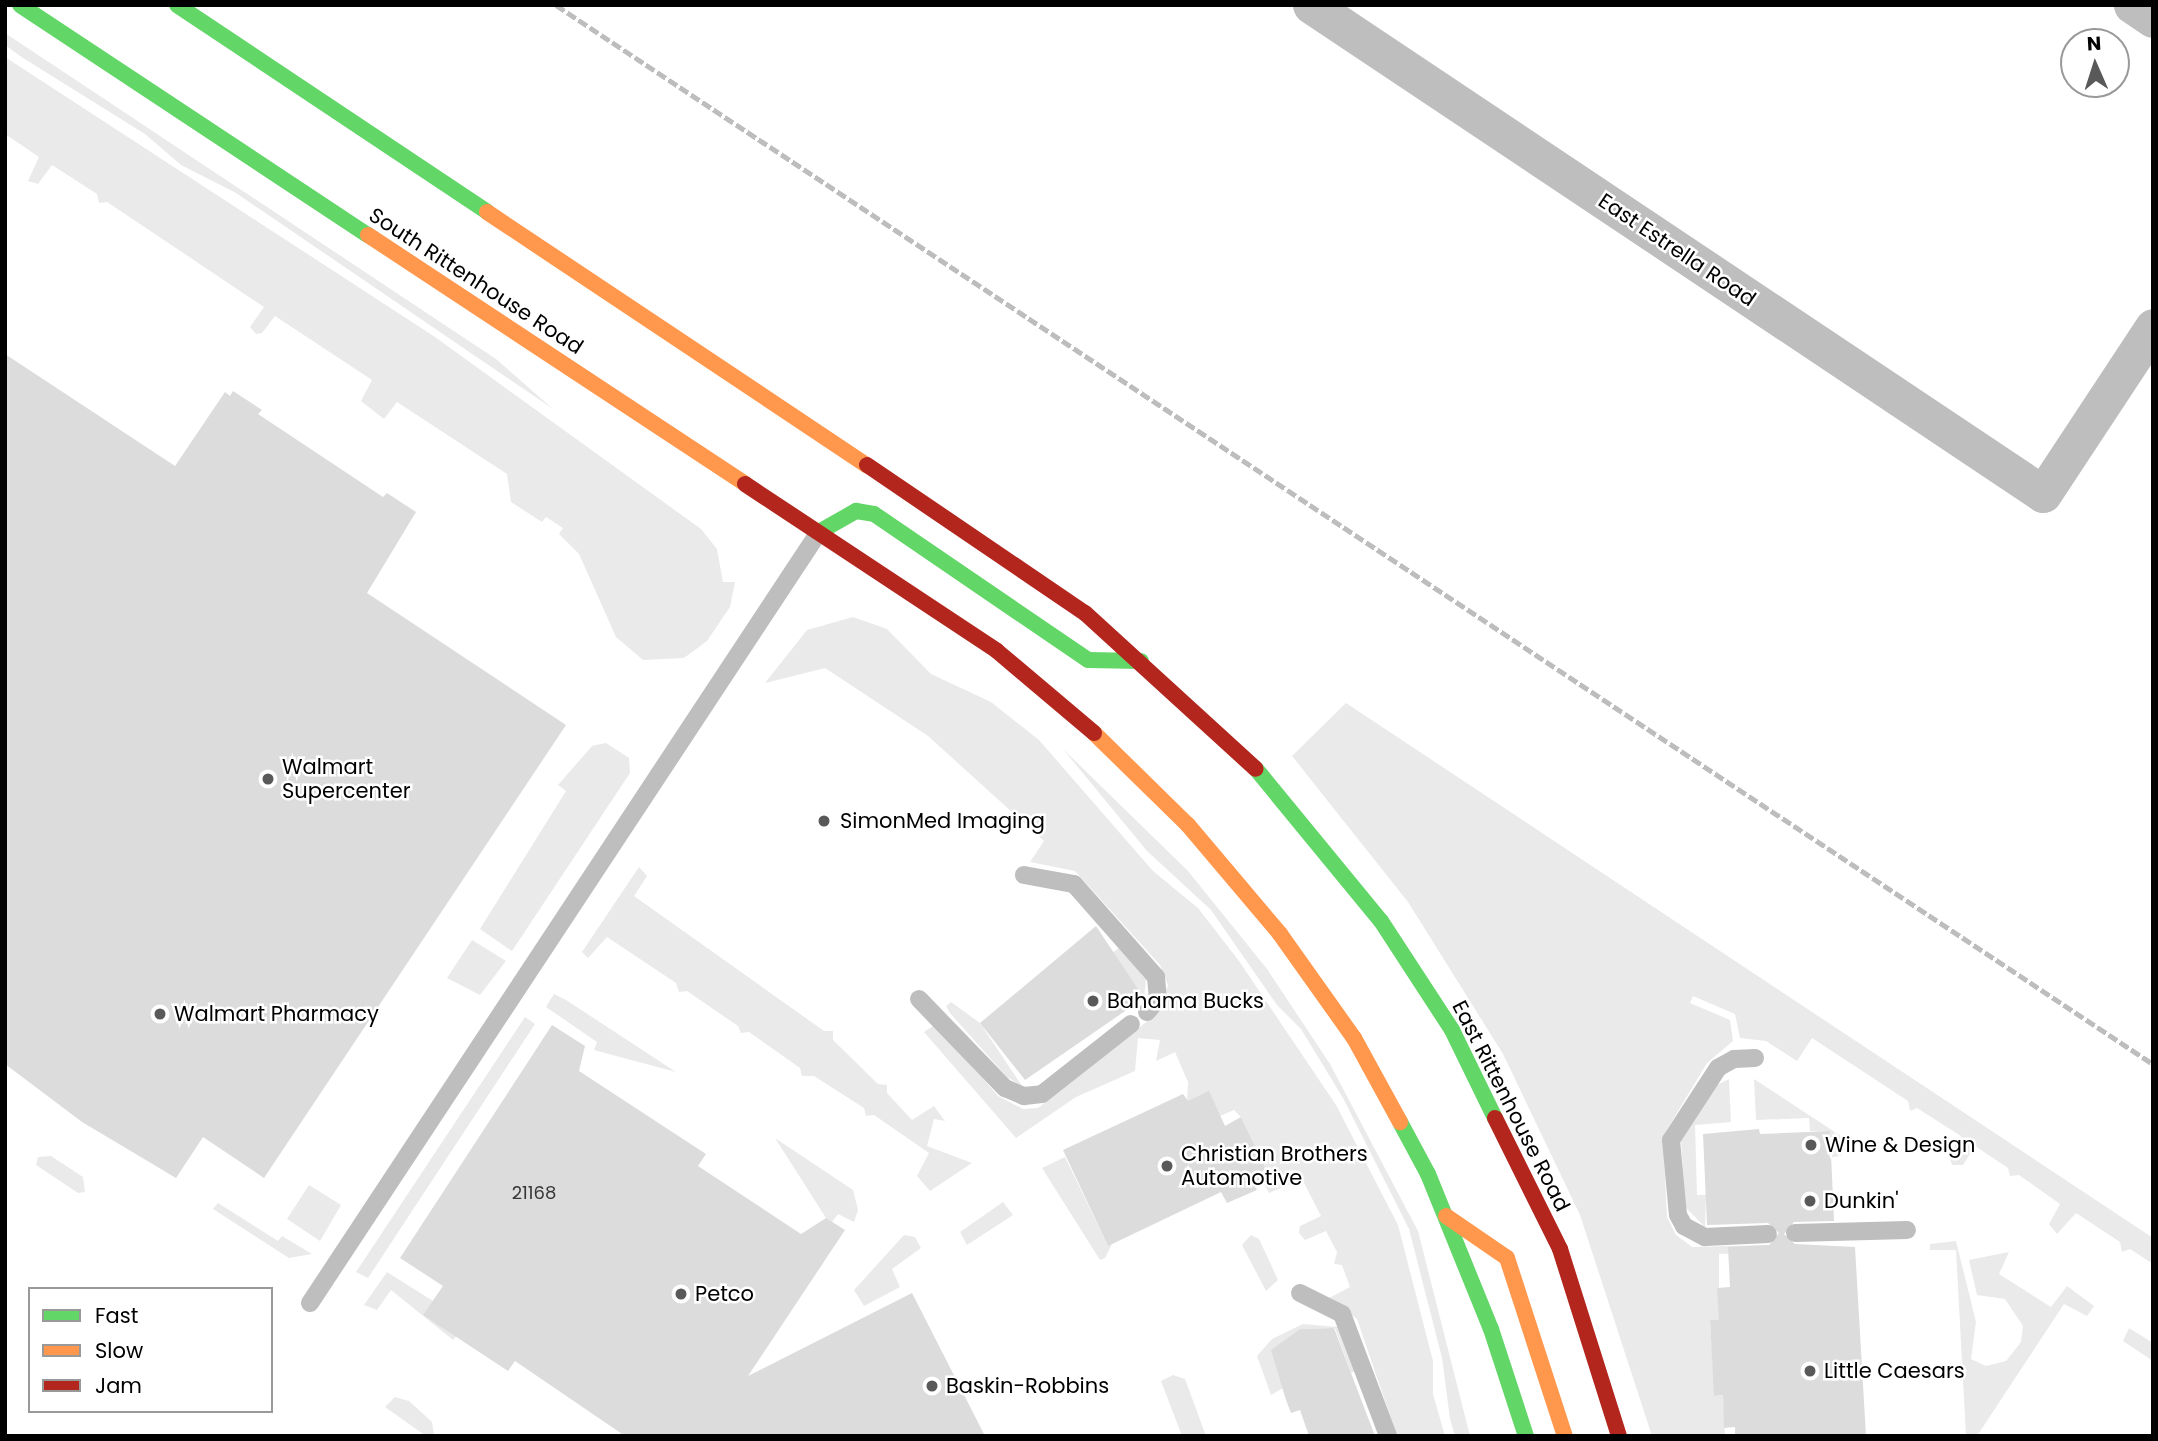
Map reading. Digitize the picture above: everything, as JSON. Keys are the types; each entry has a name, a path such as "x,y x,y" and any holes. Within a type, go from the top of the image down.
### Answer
{"main road":[{"name":"South Rittenhouse Road","path":"20,5 997,651 1091,730 1188,825 1280,934 1354,1038 1446,1216"},
{"name":"East Rittenhouse Road","path":"177,5 1085,613 1141,661 1283,796 1381,921 1452,1030 1560,1249 1619,1436"},
{"path":"818,532 856,511 874,514 1088,660 1141,661"},
{"path":"1446,1216 1526,1436"},
{"path":"1446,1216 1507,1258 1565,1436"}],"street":[{"name":"East Estrella Road","path":"1311,5 2043,494 2153,327"},
{"path":"2132,5 2153,19"}],"lane":[{"path":"310,1303 818,532"},
{"path":"1024,876 1074,884 1156,977 1158,999 1147,1012"},
{"path":"919,999 1005,1088 1024,1096 1042,1094 1131,1024"},
{"path":"1755,1058 1734,1059 1718,1068 1671,1140 1684,1226 1704,1237 1768,1234"},
{"path":"1795,1233 1907,1230"},
{"path":"1300,1293 1342,1314 1388,1436"}],"shaded area":[{"path":"5,33 496,359 553,409 236,193 181,165 145,134 23,58 5,45"},
{"path":"5,57 435,337 701,529 717,549 723,582 735,582 730,607 707,641 684,658 643,660 616,637 579,554 559,534 563,528 546,517 542,522 511,502 507,474 397,402 384,419 361,401 372,380 275,316 262,333 256,334 250,327 264,307 107,202 99,203 97,194 52,165 38,184 28,181 39,157 5,134"},
{"path":"853,617 887,629 931,674 991,702 1039,740 1153,871 1198,908 1239,961 1336,1105 1398,1225 1433,1361 1433,1394 1445,1436 1397,1436 1357,1319 1329,1298 1350,1287 1342,1265 1334,1264 1337,1252 1326,1231 1305,1240 1299,1233 1300,1226 1321,1216 1302,1179 1269,1193 1261,1179 1269,1175 1241,1117 1234,1110 1220,1116 1187,1102 1188,1082 1175,1052 1156,1061 1160,1040 1138,1038 1135,1071 1076,1097 1016,1138 924,1032 933,1026 946,1035 998,1096 1023,1109 1038,1108 1160,1011 1168,985 1160,965 1075,871 1030,862 1044,841 928,736 825,668 765,683 807,630"},
{"path":"1346,703 2153,1238 2153,1264 2130,1249 2122,1252 2120,1242 2076,1213 2057,1234 2049,1224 2060,1204 2019,1175 2010,1176 2008,1168 1975,1146 1963,1165 1952,1165 1949,1155 1961,1136 1917,1108 1910,1111 1908,1101 1812,1038 1797,1061 1766,1041 1740,1038 1735,1014 1693,996 1690,1003 1730,1020 1733,1041 1707,1063 1663,1136 1667,1217 1676,1235 1692,1247 1768,1245 1769,1252 1719,1254 1719,1320 1710,1321 1715,1396 1723,1395 1725,1436 1652,1436 1580,1215 1503,1054 1408,902 1292,756"},
{"path":"606,743 629,758 630,773 512,951 480,929 566,791 558,785 592,746"},
{"path":"1063,749 1188,871 1267,969 1330,1064 1418,1231 1470,1436 1455,1436 1450,1419 1442,1358 1409,1229 1343,1098 1301,1029 1277,1005 1211,910 1147,851"},
{"path":"639,867 647,876 634,896 824,1031 833,1031 833,1040 878,1084 887,1085 887,1093 912,1120 934,1106 945,1121 934,1119 927,1146 972,1163 930,1191 917,1176 929,1153 874,1115 866,1116 864,1108 814,1076 802,1076 800,1068 749,1032 741,1033 738,1026 687,991 679,992 676,983 607,937 588,958 582,952"},
{"path":"472,940 506,961 480,995 447,978"},
{"path":"1120,947 1146,980 1144,998 1112,953"},
{"path":"554,994 676,1072 594,1050 597,1042 546,1007"},
{"path":"951,1002 980,1023 1022,1086 1007,1077 950,1013 946,1006"},
{"path":"525,1017 535,1024 368,1278 356,1272"},
{"path":"1729,1079 1731,1122 1695,1125 1697,1195 1706,1195 1705,1227 1685,1207 1681,1139 1717,1085"},
{"path":"1754,1079 1841,1136 1842,1156 1832,1157 1830,1131 1810,1131 1809,1118 1756,1120"},
{"path":"775,1138 853,1190 858,1210 854,1222 838,1214 832,1222 826,1218"},
{"path":"51,1156 83,1177 85,1192 78,1193 36,1165 38,1157"},
{"path":"1065,1157 1108,1246 1112,1244 1105,1258 1100,1260 1042,1168"},
{"path":"309,1185 341,1205 320,1241 287,1219"},
{"path":"1003,1202 1013,1215 967,1245 960,1232"},
{"path":"218,1203 278,1241 282,1236 312,1254 289,1258 213,1209"},
{"path":"904,1235 915,1237 921,1248 892,1269 900,1287 864,1306 854,1290"},
{"path":"1251,1235 1259,1239 1278,1280 1266,1291 1242,1245"},
{"path":"1956,1241 1976,1322 1971,1359 1986,1366 2006,1361 2021,1342 2023,1326 2005,1299 1977,1295 1969,1260 2009,1252 1999,1274 2051,1307 2067,1286 2094,1306 2087,1316 2064,1304 1977,1436 1966,1436 1956,1250 1930,1250 1930,1244"},
{"path":"387,1272 433,1301 465,1326 453,1340 391,1290 377,1310 364,1305"},
{"path":"1303,1324 1338,1327 1356,1371 1351,1373 1335,1328 1300,1329 1272,1350 1285,1387 1271,1395 1257,1356 1272,1339"},
{"path":"2129,1328 2153,1343 2153,1361 2123,1341"},
{"path":"1173,1375 1185,1379 1206,1436 1182,1436 1161,1381"},
{"path":"395,1397 409,1401 432,1422 434,1435 426,1436 385,1407"}],"building":[{"name":"Walmart Supercenter","path":"5,354 175,466 225,392 230,396 233,391 262,410 258,414 383,497 387,493 416,512 367,593 566,725 264,1178 203,1137 176,1178 82,1122 5,1064"},
{"name":"Bahama Bucks","path":"1096,926 1144,998 1025,1080 980,1023"},
{"path":"552,1025 585,1046 579,1071 706,1154 698,1166 801,1234 826,1218 845,1230 748,1376 912,1293 985,1436 625,1436 515,1361 508,1371 423,1315 443,1286 400,1258"},
{"name":"Christian Brothers Automotive","path":"1209,1091 1225,1126 1241,1117 1269,1175 1253,1183 1257,1190 1227,1203 1221,1192 1108,1246 1063,1150 1183,1094 1188,1101"},
{"path":"1759,1129 1760,1134 1830,1131 1834,1221 1794,1222 1784,1234 1795,1244 1855,1247 1866,1436 1735,1436 1735,1427 1724,1428 1723,1395 1714,1396 1710,1320 1719,1320 1717,1288 1730,1287 1728,1247 1769,1245 1779,1233 1768,1223 1707,1225 1703,1134"},
{"path":"1334,1328 1375,1436 1309,1436 1300,1410 1291,1413 1286,1400 1271,1350 1300,1329"}],"railway":[{"path":"556,5 2153,1064"}],"traffic: fast":[{"path":"20,5 368,235"},
{"path":"177,5 487,212"},
{"path":"819,532 856,511 874,514 1088,660 1141,661"},
{"path":"1256,769 1381,921 1452,1030 1495,1118"},
{"path":"1400,1122 1428,1174 1491,1329 1526,1436"}],"traffic: slow":[{"path":"487,212 867,465"},
{"path":"368,235 745,484"},
{"path":"1094,733 1188,825 1280,934 1354,1038 1400,1122"},
{"path":"1446,1216 1507,1258 1565,1436"}],"traffic: jam":[{"path":"867,465 1085,613 1256,769"},
{"path":"745,484 997,651 1094,733"},
{"path":"1495,1118 1560,1249 1619,1436"}],"place":[{"name":"Walmart Supercenter","path":"268,779"},
{"name":"SimonMed Imaging","path":"824,821"},
{"name":"Bahama Bucks","path":"1093,1001"},
{"name":"Walmart Pharmacy","path":"160,1014"},
{"name":"Wine & Design","path":"1811,1145"},
{"name":"Christian Brothers Automotive","path":"1167,1166"},
{"name":"Dunkin'","path":"1810,1201"},
{"name":"Petco","path":"681,1294"},
{"name":"Little Caesars","path":"1810,1371"},
{"name":"Baskin-Robbins","path":"932,1386"}]}
